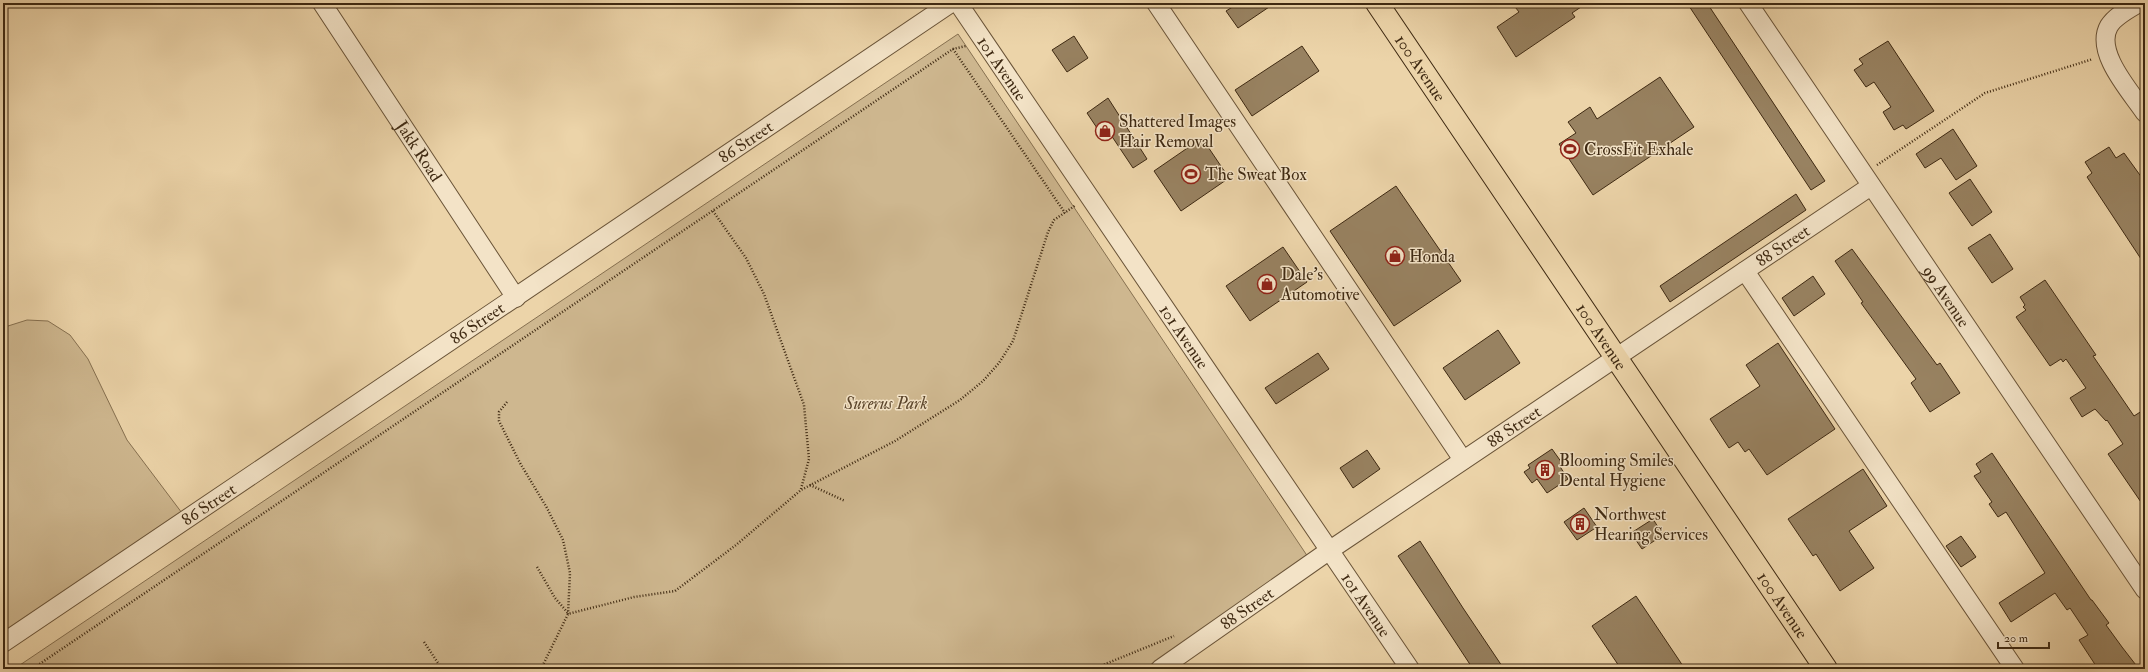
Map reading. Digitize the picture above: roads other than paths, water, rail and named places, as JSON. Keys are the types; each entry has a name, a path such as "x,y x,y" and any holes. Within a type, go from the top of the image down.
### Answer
{"main road":[{"name":"100 Avenue","path":"1377,3 1826,669"}],"street":[{"name":"Jakk Road","path":"322,3 516,298"},
{"name":"86 Street","path":"3,643 951,3"},
{"name":"101 Avenue","path":"958,3 1410,669"},
{"path":"1156,3 1463,460"},
{"name":"99 Avenue","path":"1748,3 2145,590"},
{"path":"2139,3 2119,16 2109,26 2106,48 2145,113"},
{"name":"88 Street","path":"1160,669 1330,550 1745,271 1867,180"},
{"path":"1745,271 2014,669"}],"place":[{"name":"Shattered Images Hair Removal","path":"1105,131"},
{"name":"CrossFit Exhale","path":"1570,149"},
{"name":"The Sweat Box","path":"1191,174"},
{"name":"Honda","path":"1395,256"},
{"name":"Dale's Automotive","path":"1267,284"},
{"name":"Blooming Smiles Dental Hygiene","path":"1545,470"},
{"name":"Northwest Hearing Services","path":"1580,524"}],"park label":[{"name":"Surerus Park","path":"886,403"}]}
